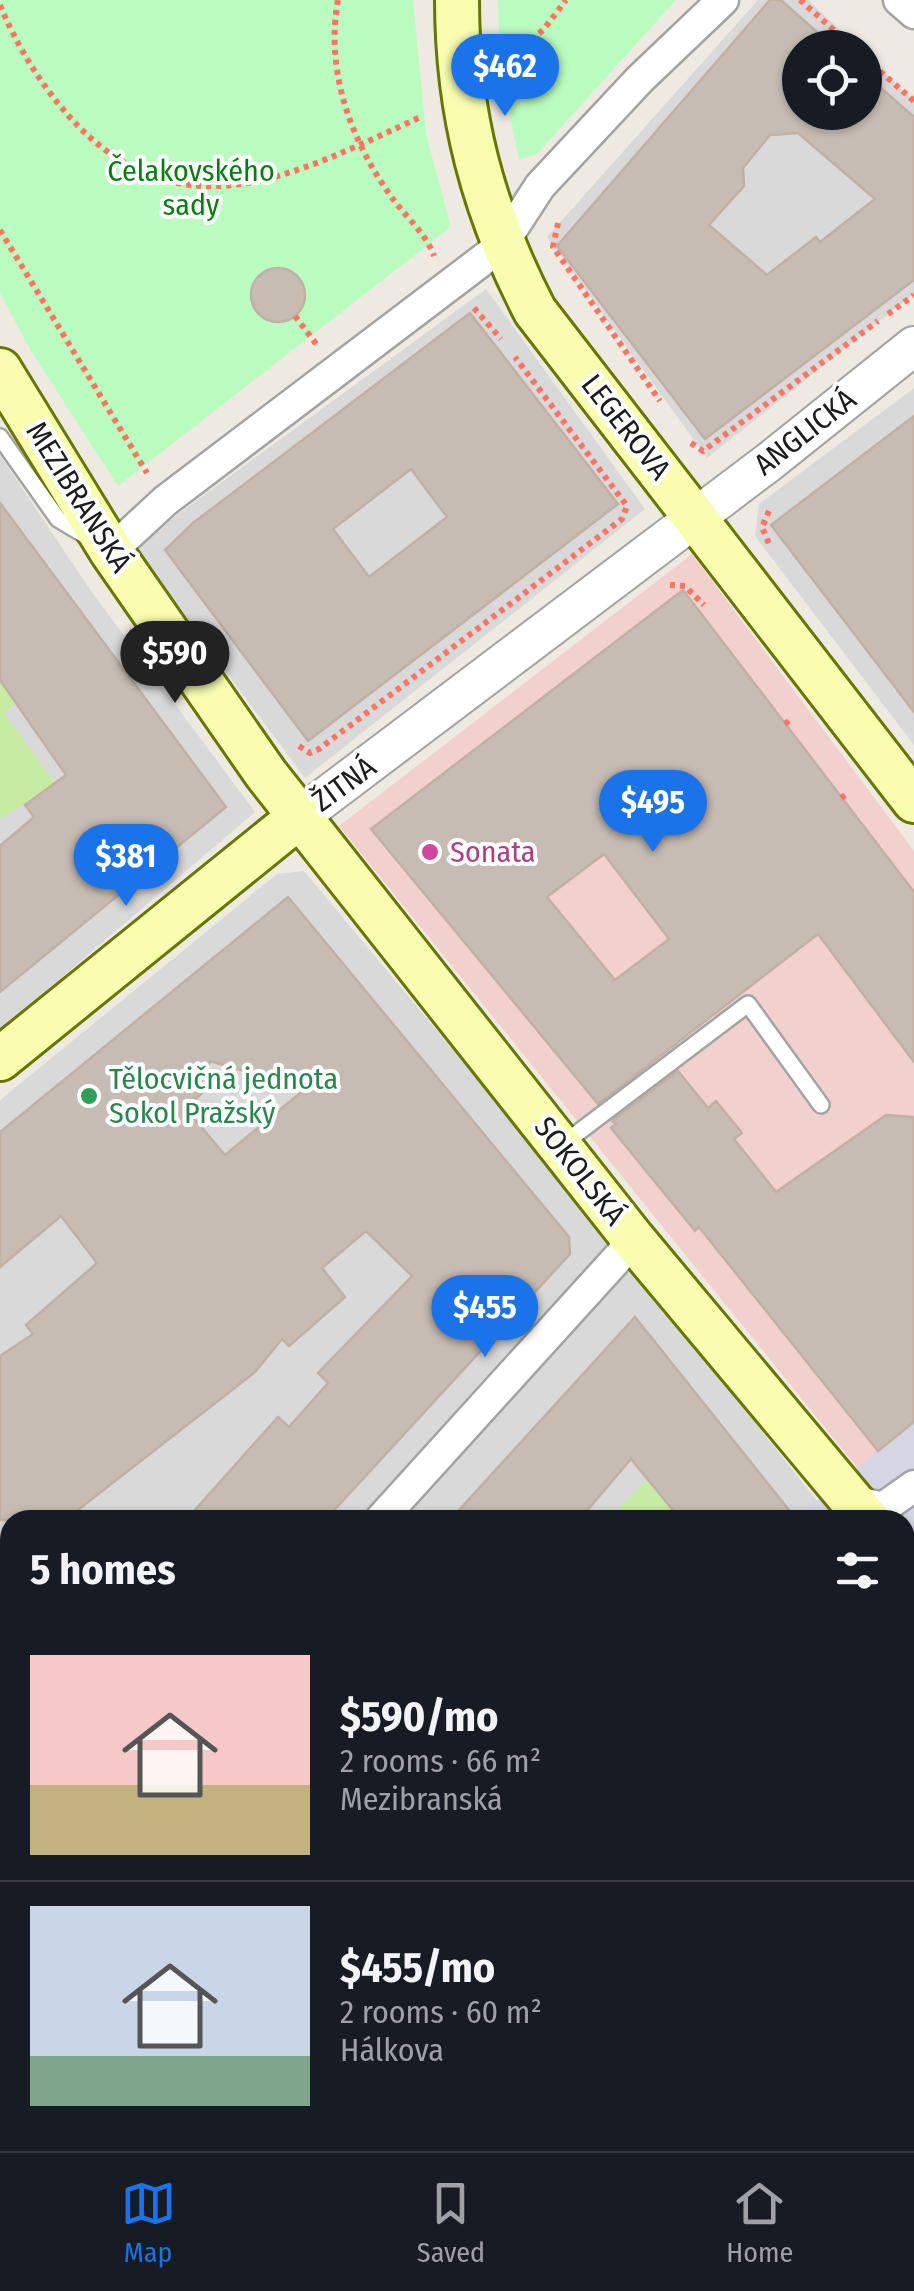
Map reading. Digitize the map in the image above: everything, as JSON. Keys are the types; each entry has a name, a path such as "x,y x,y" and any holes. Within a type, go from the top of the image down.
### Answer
{"main road":[{"name":"LEGEROVA","path":"457,0 474,159 502,246 535,311 914,801"},
{"name":"MEZIBRANSKÁ","path":"0,370 111,551 299,817"},
{"name":"ŽITNÁ","path":"0,1059 299,817"},
{"name":"SOKOLSKÁ","path":"299,817 634,1240 860,1510"}],"street":[{"path":"111,551 165,501 444,275 502,246 540,186 640,79 723,0"},
{"path":"900,0 914,13"},
{"name":"ANGLICKÁ","path":"695,517 914,346"},
{"name":"ŽITNÁ","path":"299,817 695,517"},
{"path":"389,1510 634,1240"},
{"path":"860,1510 883,1508 914,1486"}],"lane":[{"path":"0,437 58,520 111,551"},
{"path":"560,1146 748,1004 821,1105"}],"path":[{"path":"289,732 300,748 310,753 318,749 622,519 626,506 478,309 469,308 444,275 432,250 390,196 362,144 334,68 338,0"},
{"path":"498,67 544,30 566,0"},
{"path":"800,0 834,30"},
{"path":"0,5 25,55 64,111 103,151 153,180 204,188 237,184 314,164 424,116"},
{"path":"882,73 914,101"},
{"path":"571,209 558,223 553,247 666,410"},
{"path":"0,230 165,501"},
{"path":"689,442 704,451 914,294"},
{"path":"295,316 320,350"},
{"path":"773,553 762,527 774,502"}],"shaded area":[{"path":"758,0 808,0 840,30 782,30 782,130 882,130 882,70 914,101 914,294 707,458 547,237"},
{"path":"486,289 645,509 305,778 133,547"},
{"path":"914,388 914,745 755,536 759,504"},
{"path":"0,455 91,591 255,812 0,1030"},
{"path":"692,554 914,851 914,1454 873,1487 339,826"},
{"path":"304,871 597,1223 824,1510 0,1510 0,1100 277,874"},
{"path":"914,1422 914,1510 805,1510"}],"green space":[{"name":"Čelakovského sady","path":"0,0 413,0 426,134 451,227 118,486 31,351 0,293"},
{"path":"498,0 676,0 537,154 519,160 500,67"},
{"path":"9,679 22,699 4,713 55,783 0,819 0,686"},
{"path":"648,1479 673,1510 618,1510"}],"building":[{"path":"770,0 781,0 815,30 782,30 782,130 882,130 882,89 914,117 914,280 705,439 557,246","holes":["798,133 875,199 820,242 816,237 767,275 709,225 744,186 743,168 770,135"]},
{"path":"278,268 297,276 305,295 297,314 278,322 259,314 251,295 259,276"},
{"path":"470,313 618,504 308,741 165,550 193,523","holes":["411,469 447,517 369,577 333,529"]},
{"path":"914,416 914,712 771,525"},
{"path":"0,503 226,807 0,992 0,846 34,817 25,805 66,775 0,680"},
{"path":"683,590 914,892 914,1062 818,934 598,1104 371,829","holes":["604,854 669,939 615,980 547,897"]},
{"path":"288,897 569,1237 570,1254 334,1510 195,1510 278,1417 289,1427 328,1383 318,1373 412,1276 366,1231 322,1268 345,1297 289,1346 282,1339 255,1372 78,1510 0,1510 0,1356 33,1334 26,1325 97,1263 61,1216 0,1267 0,1132","holes":["210,1061 305,1089 225,1155 185,1108 201,1094"]},
{"path":"678,1071 708,1108 716,1101 742,1133 734,1139 776,1192 886,1115 914,1117 914,1422 878,1451 699,1227 695,1231 611,1128 616,1124 612,1121"},
{"path":"635,1317 789,1510 673,1510 631,1459 588,1510 459,1510"}],"place":[{"name":"Sonata","path":"430,852"},
{"name":"Tělocvičná jednota Sokol Pražský","path":"89,1096"}]}
